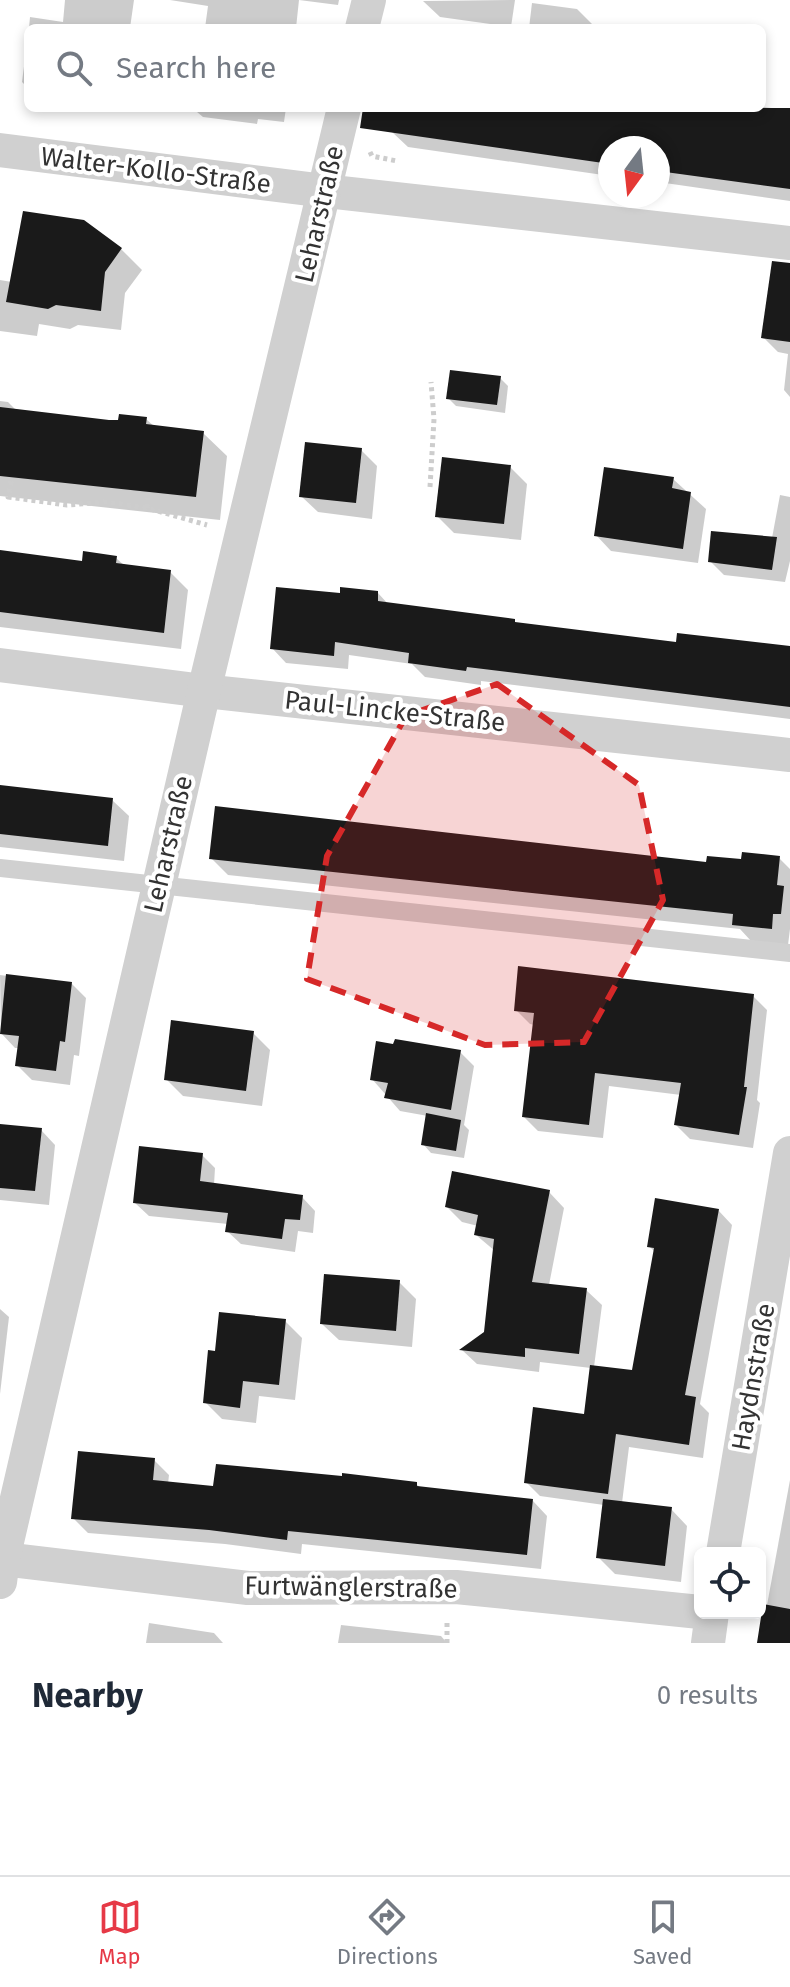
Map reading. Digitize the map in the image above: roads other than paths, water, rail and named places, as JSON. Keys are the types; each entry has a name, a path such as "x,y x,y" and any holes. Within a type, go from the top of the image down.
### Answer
{"street":[{"path":"363,24 369,0"},
{"name":"Leharstraße","path":"1,1571 204,691 343,112"},
{"name":"Walter-Kollo-Straße","path":"0,150 325,191 790,243"},
{"name":"Paul-Lincke-Straße","path":"0,665 204,691 790,755"},
{"name":"Haydnstraße","path":"724,1547 779,1296 790,1153"},
{"name":"Furtwänglerstraße","path":"1,1571 248,1588 456,1587 694,1611"},
{"path":"708,1643 710,1619"}],"lane":[{"path":"0,868 790,953"}]}
